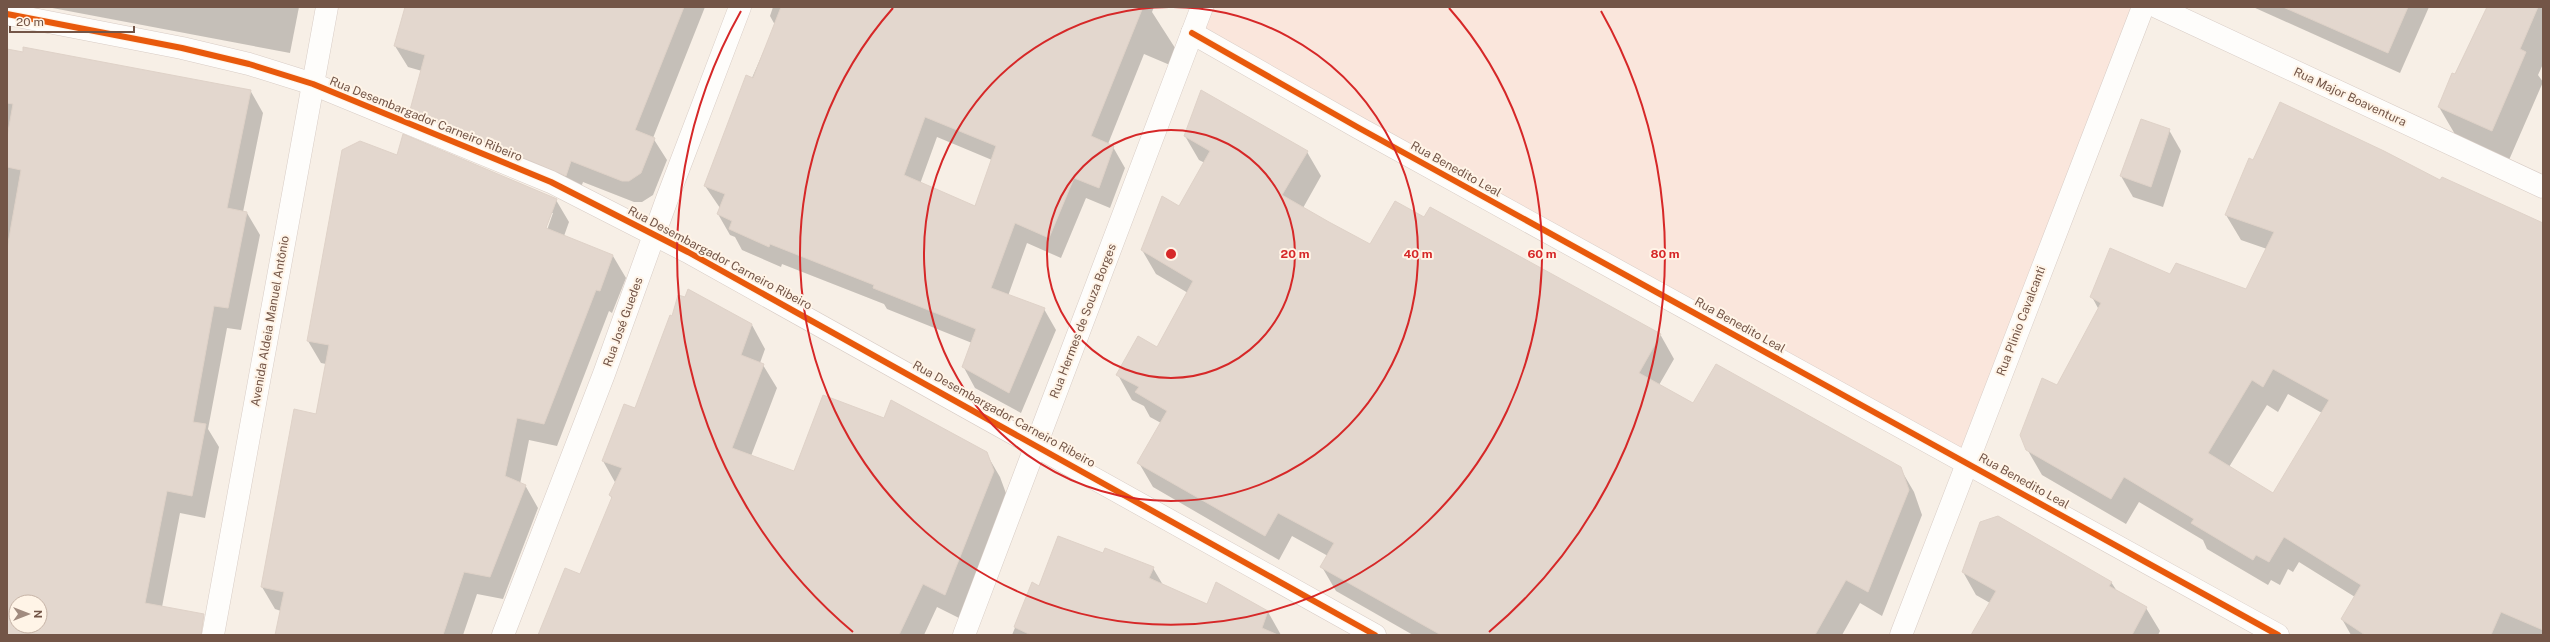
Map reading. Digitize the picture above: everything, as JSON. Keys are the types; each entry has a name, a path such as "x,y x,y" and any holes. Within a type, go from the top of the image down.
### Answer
{"street":[{"name":"Avenida Aldeia Manuel Antônio","path":"213,635 327,7"},
{"name":"Rua José Guedes","path":"503,635 604,374 654,233 740,7"},
{"name":"Rua Hermes de Souza Borges","path":"964,635 1202,7"},
{"name":"Rua Plinio Cavalcanti","path":"1901,635 2143,7"},
{"name":"Rua Major Boaventura","path":"2157,7 2543,187"},
{"name":"Rua Desembargador Carneiro Ribeiro","path":"7,14 182,48 249,64 313,84 551,182 654,233 1375,635"},
{"name":"Rua Benedito Leal","path":"1192,33 1359,128 1967,462 2278,635"}],"shaded area":[{"path":"1202,7 2143,7 1967,462 1192,33"}],"building":[{"path":"405,7 684,7 635,130 655,138 641,173 629,181 622,181 571,161 566,176 410,110 425,55 394,46"},
{"path":"781,7 1143,7 1091,136 1114,146 1099,188 1074,178 1049,238 1015,223 991,288 1045,308 1009,393 962,367 976,329 873,288 874,285 770,244 769,247 729,229 732,221 717,214 725,194 704,186 746,75 753,78","holes":["925,117 996,146 975,206 904,175"]},
{"path":"2283,7 2408,7 2388,53"},
{"path":"2487,7 2538,7 2520,49 2526,52 2492,131 2438,107 2452,73 2455,74"},
{"path":"23,47 251,90 227,208 247,212 228,308 214,306 193,422 206,424 192,496 167,491 145,603 204,614 201,635 7,635 7,249 21,170 7,167 7,137 13,104 7,103 7,49 23,52"},
{"path":"1201,90 1308,151 1282,195 1329,222 1370,244 1395,201 1424,217 1430,207 1661,334 1639,373 1693,403 1716,364 1901,467 1909,490 1868,592 1846,580 1815,635 1441,635 1320,567 1334,543 1278,513 1265,536 1137,463 1167,411 1135,392 1139,387 1116,375 1138,336 1157,347 1193,281 1141,250 1162,196 1179,206 1210,151 1184,136"},
{"path":"2280,102 2384,151 2440,180 2442,177 2543,223 2543,630 2501,612 2491,635 2365,635 2341,619 2361,585 2284,537 2269,562 2256,555 2253,560 2191,523 2194,519 2124,477 2111,499 2026,450 2020,435 2042,378 2057,385 2101,303 2090,297 2110,248 2170,274 2176,263 2246,289 2274,232 2225,215 2249,158 2253,160","holes":["2273,369 2329,400 2273,493 2208,453 2252,380 2263,387"]},
{"path":"2141,119 2170,129 2151,187 2120,176"},
{"path":"403,134 557,199 546,228 613,255 600,291 596,290 544,424 517,418 505,476 526,485 490,577 464,572 443,635 275,635 284,592 261,587 294,409 316,414 329,345 307,341 342,150 360,141 397,155"},
{"path":"688,289 752,324 741,355 764,364 732,448 794,471 823,395 884,418 891,400 987,452 994,471 945,595 923,584 899,635 538,635 565,568 580,574 612,497 609,495 622,468 602,461 624,404 635,408 670,315 672,316 678,295 685,297"},
{"path":"1998,516 2112,582 2109,586 2147,607 2132,635 1971,635 1996,591 1962,572 1980,522"},
{"path":"1058,536 1103,553 1105,548 1154,567 1149,578 1207,604 1216,582 1268,611 1262,628 1278,635 1031,635 1014,627 1032,582 1039,586"}],"cycle path":[{"path":"7,14 182,48 249,64 313,84 551,182 688,252 1375,635"},
{"path":"1192,33 1359,128 2278,635"}]}
